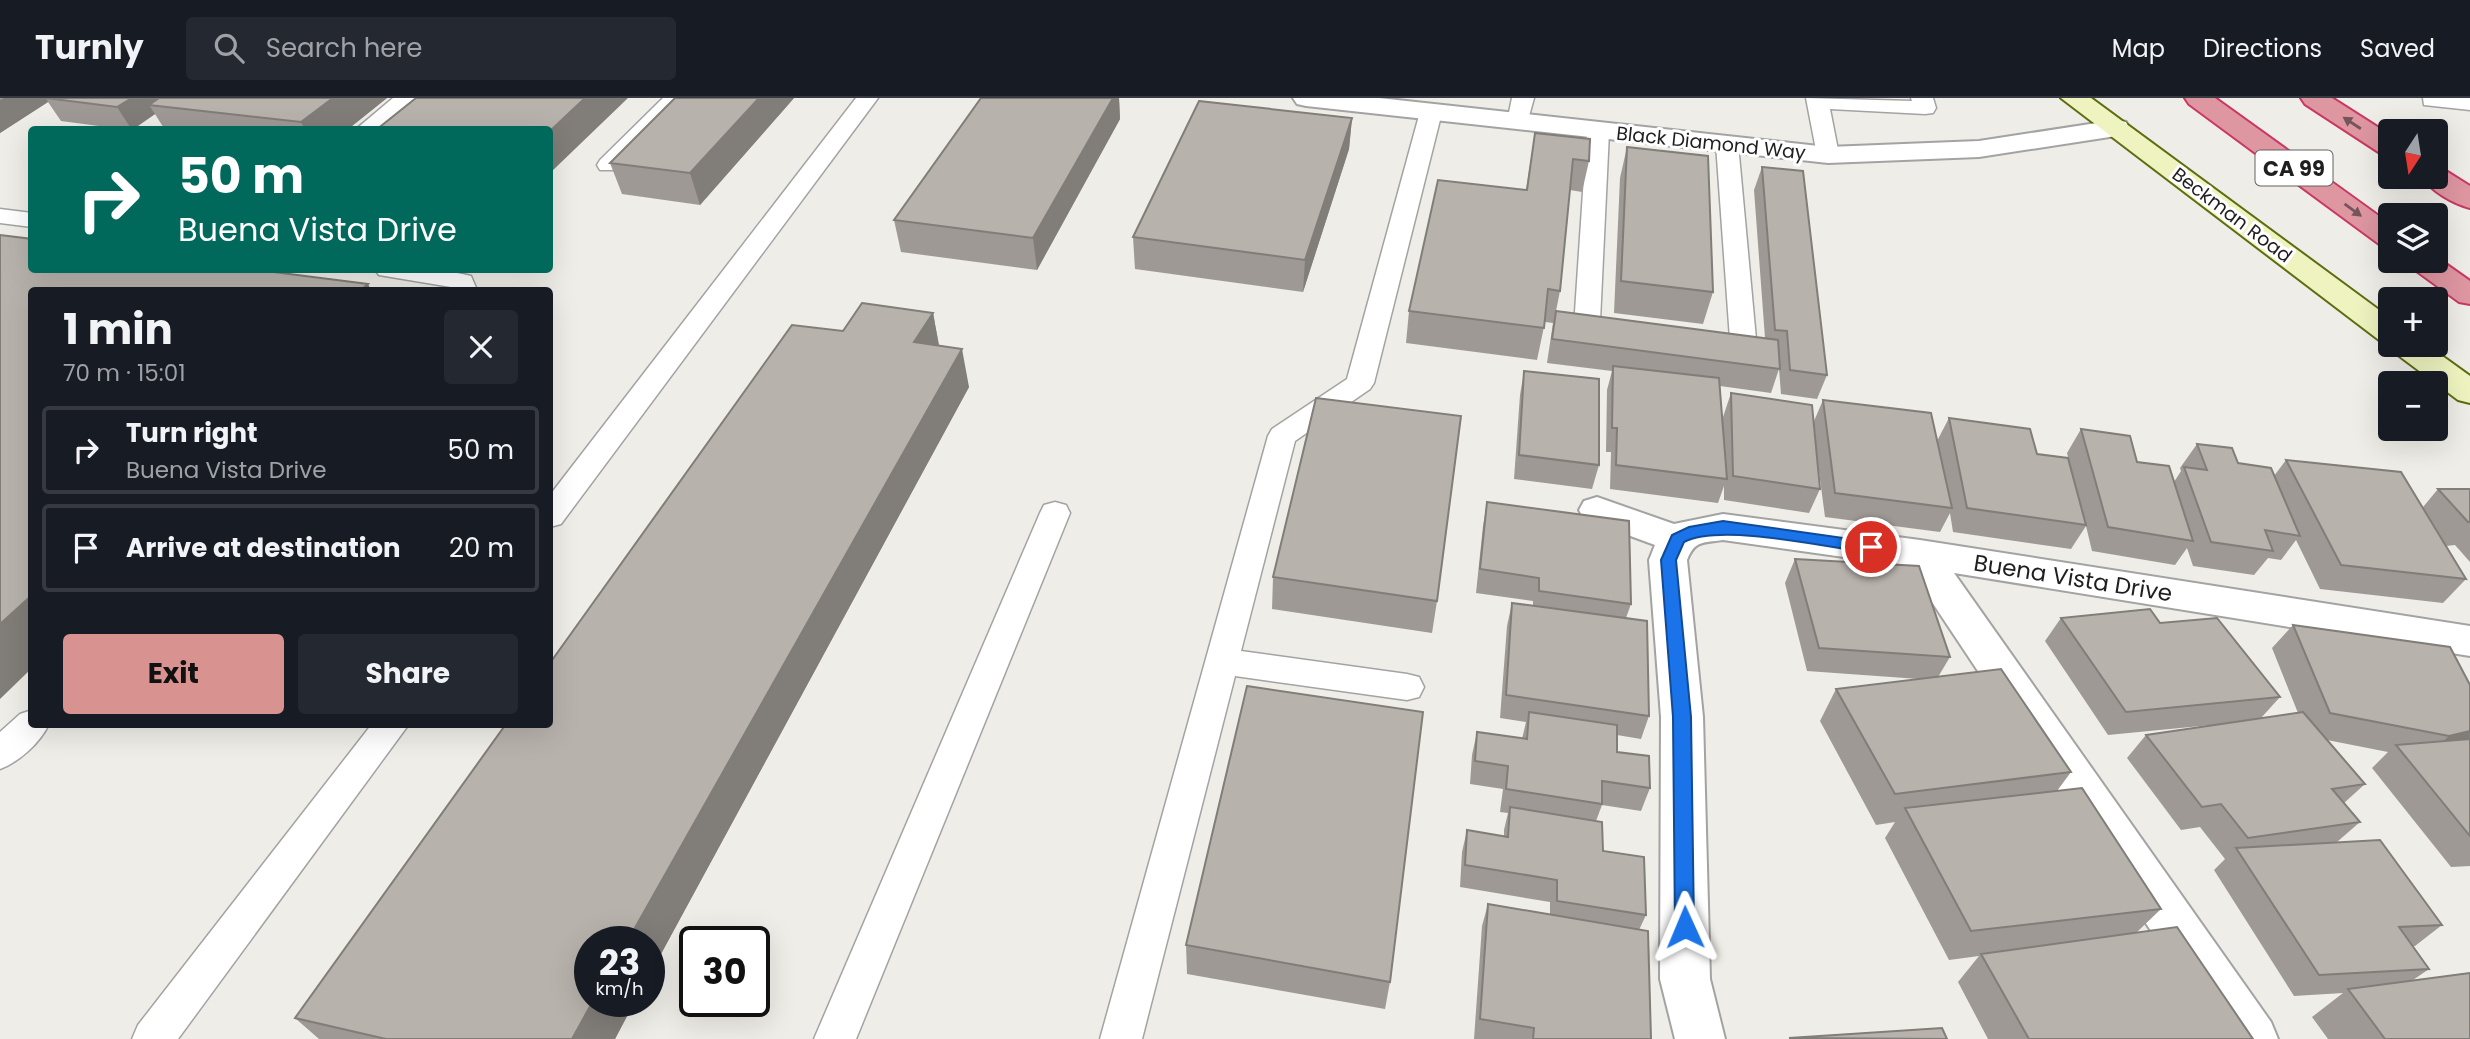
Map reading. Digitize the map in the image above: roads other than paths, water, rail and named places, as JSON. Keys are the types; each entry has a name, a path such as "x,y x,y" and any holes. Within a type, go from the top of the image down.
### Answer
{"highway":[{"name":"CA 99","path":"2198,98 2378,229"},
{"name":"CA 99","path":"2314,98 2378,139"},
{"path":"2448,185 2470,199"},
{"path":"2439,273 2470,295"}],"street":[{"name":"Black Diamond Way","path":"1306,98 1379,102 1431,112 1520,110 1598,132 1828,155 1979,149 2116,128"},
{"name":"Beckman Road","path":"2074,98 2378,324"},
{"path":"2422,357 2470,392"},
{"path":"1597,510 1677,538 1668,560 1682,717 1685,979 1700,1039"},
{"name":"Buena Vista Drive","path":"1677,538 1689,532 1723,527 1920,554 2464,645"},
{"path":"1920,554 2253,1039"}],"lane":[{"path":"371,126 406,98"},
{"path":"608,165 675,98"},
{"path":"553,512 867,98"},
{"path":"1828,155 1817,100 1924,108 1922,98"},
{"path":"2432,100 2470,104"},
{"path":"1121,1039 1282,436 1360,383 1431,112"},
{"path":"1598,132 1587,327 1639,334"},
{"path":"1692,342 1744,350 1727,144"},
{"path":"0,216 28,220"},
{"path":"408,273 462,281 463,287"},
{"path":"835,1039 1055,513"},
{"path":"1222,662 1407,687"},
{"path":"0,754 28,728"},
{"path":"153,1039 388,728"}]}
